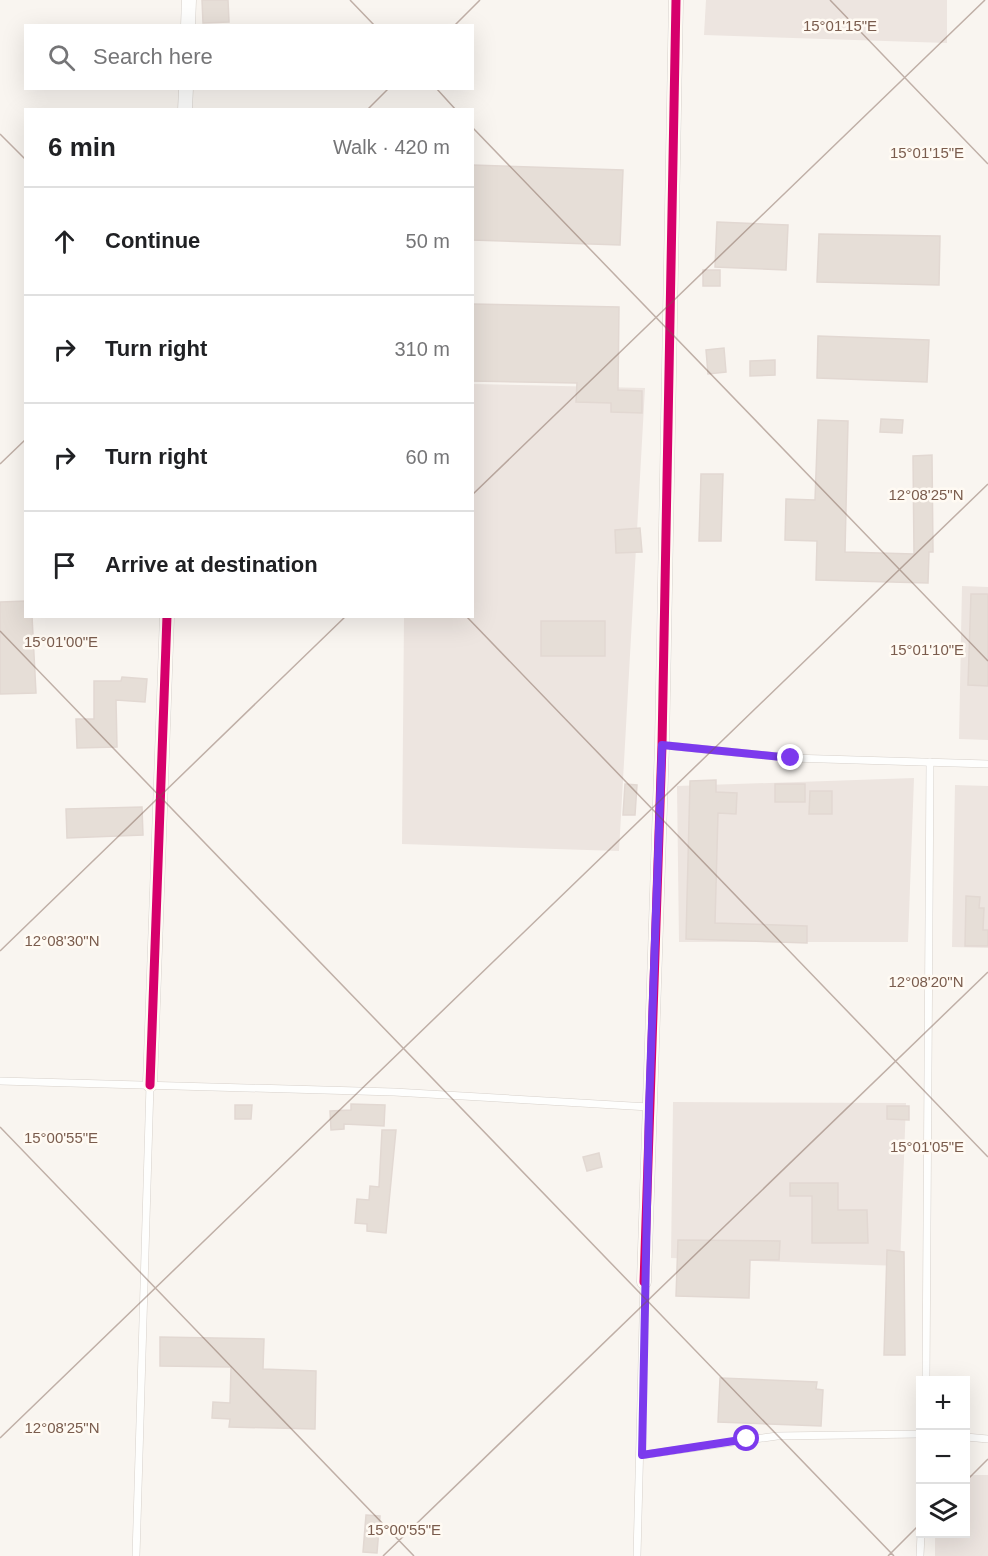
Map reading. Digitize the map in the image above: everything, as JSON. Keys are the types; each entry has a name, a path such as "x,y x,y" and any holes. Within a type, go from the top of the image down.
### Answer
{"street":[{"path":"188,24 189,0"},
{"path":"644,1282 662,745 676,0"},
{"path":"185,108 186,90"},
{"path":"150,1085 167,618"}],"lane":[{"path":"662,745 791,758 988,764"},
{"path":"926,1376 930,762"},
{"path":"0,1081 394,1092 649,1107"},
{"path":"136,1556 150,1085"},
{"path":"637,1556 642,1455 644,1282"},
{"path":"642,1455 777,1436 916,1434"},
{"path":"970,1437 988,1439"},
{"path":"920,1556 921,1538"}],"shaded area":[{"path":"706,0 947,0 947,43 704,35"},
{"path":"474,384 645,388 619,851 402,844 404,618 474,618"},
{"path":"962,586 988,587 988,740 959,739"},
{"path":"914,778 908,942 679,942 677,786"},
{"path":"955,785 988,786 988,948 952,947"},
{"path":"673,1102 906,1103 900,1266 671,1258"},
{"path":"970,1475 988,1475 988,1556 935,1556 935,1538 970,1538"}],"building":[{"path":"202,0 228,0 229,22 203,23"},
{"path":"474,165 623,170 620,245 474,240"},
{"path":"717,222 788,225 786,270 715,267"},
{"path":"819,234 940,236 939,285 817,282"},
{"path":"703,270 720,270 720,286 703,286"},
{"path":"474,304 619,307 618,390 642,391 642,413 611,412 611,403 576,402 577,383 474,381"},
{"path":"818,336 929,340 927,382 817,378"},
{"path":"724,348 726,372 708,374 706,350"},
{"path":"775,360 775,375 750,376 750,361"},
{"path":"881,419 903,420 902,433 880,432"},
{"path":"818,420 848,421 845,552 914,554 913,456 932,455 933,552 929,552 928,583 816,580 817,541 785,540 786,499 815,500"},
{"path":"701,474 723,474 721,541 699,541"},
{"path":"640,528 642,552 616,553 615,530"},
{"path":"971,594 988,594 988,686 968,685"},
{"path":"24,601 24,618 32,618 36,693 0,694 0,602"},
{"path":"541,621 605,621 605,656 541,656"},
{"path":"122,677 147,679 145,702 116,700 117,747 77,748 76,719 94,719 94,681 121,681"},
{"path":"716,780 716,792 737,793 736,814 718,813 715,923 807,926 807,943 686,939 690,781"},
{"path":"625,784 637,785 635,815 623,815"},
{"path":"775,784 805,784 805,802 775,802"},
{"path":"810,791 832,791 832,814 809,814"},
{"path":"142,807 143,835 67,838 66,809"},
{"path":"966,896 980,897 979,908 984,908 983,930 988,930 988,946 965,946"},
{"path":"351,1104 385,1105 384,1126 344,1124 344,1129 331,1130 330,1111 351,1110"},
{"path":"235,1105 252,1105 251,1119 235,1119"},
{"path":"887,1106 909,1106 909,1120 887,1119"},
{"path":"382,1130 396,1130 386,1233 367,1231 367,1224 355,1223 357,1199 369,1200 370,1186 379,1187"},
{"path":"599,1153 602,1167 587,1171 583,1157"},
{"path":"790,1183 838,1183 838,1210 867,1210 868,1243 812,1243 812,1196 790,1196"},
{"path":"678,1240 780,1241 779,1260 750,1260 749,1298 676,1296"},
{"path":"887,1250 904,1252 905,1355 884,1355"},
{"path":"160,1337 264,1339 263,1369 316,1371 315,1429 229,1427 230,1419 212,1418 213,1402 230,1403 231,1367 160,1366"},
{"path":"720,1378 817,1382 816,1389 823,1390 821,1426 718,1422"},
{"path":"366,1515 380,1516 377,1553 363,1552"}],"cycle path":[{"path":"644,1282 662,745 676,0"},
{"path":"150,1085 167,618"}],"route":[{"path":"747,1439 642,1455 644,1282 662,745 791,758"}]}
